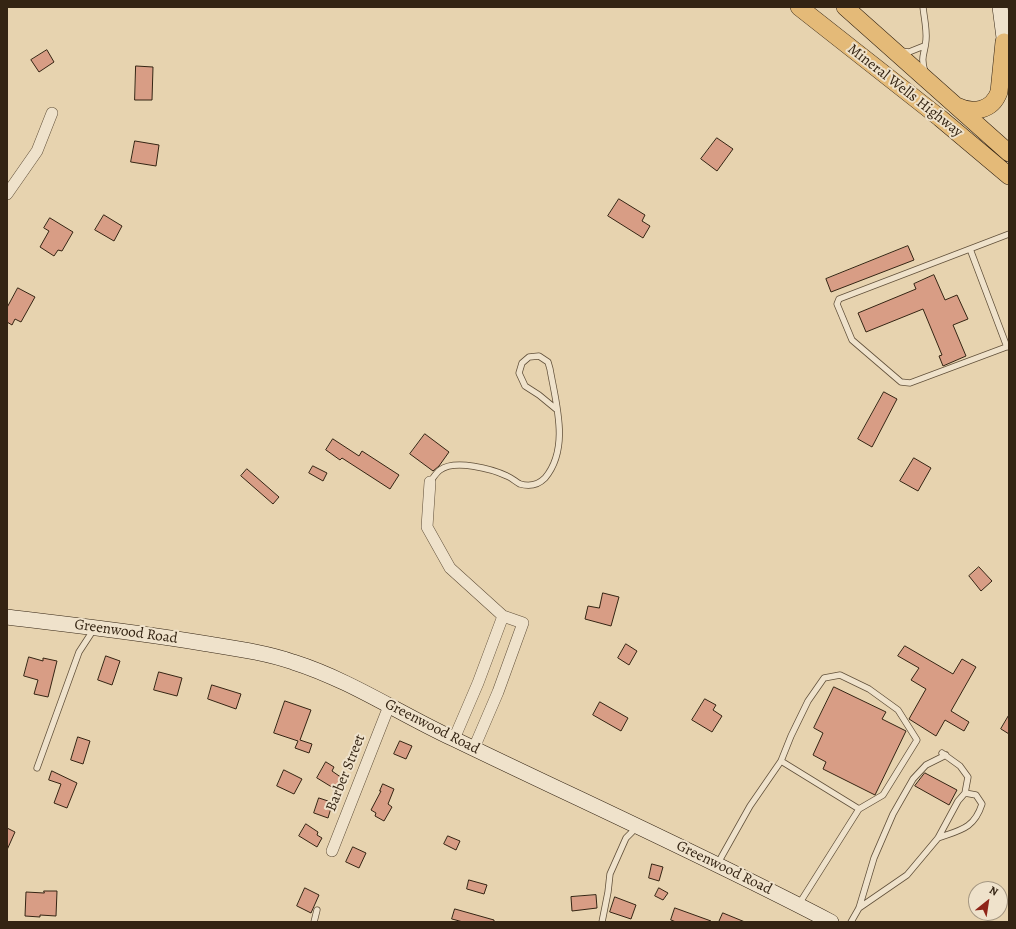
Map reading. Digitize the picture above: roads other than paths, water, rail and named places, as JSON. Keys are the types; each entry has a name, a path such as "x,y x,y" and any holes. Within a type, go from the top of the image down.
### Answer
{"main road":[{"name":"Mineral Wells Highway","path":"799,7 940,118 1009,176"},
{"name":"Mineral Wells Highway","path":"845,7 1009,153"},
{"path":"957,106 967,111 976,110 988,106 996,98 1000,86 1004,42"}],"street":[{"path":"1000,7 1009,76"},
{"path":"7,194 37,151 52,113"},
{"path":"430,482 428,527 450,568 503,616 523,623 498,692 474,748"},
{"path":"454,739 478,683 503,616"},
{"name":"Greenwood Road","path":"7,617 138,632 240,649 292,662 327,675 454,739 638,826 831,922"},
{"name":"Barber Street","path":"332,851 389,706"}],"lane":[{"path":"923,7 926,40 923,62 931,83"},
{"path":"890,47 909,52 924,46"},
{"path":"970,248 1008,346 916,381 905,383 901,382 852,340 838,304 839,299 970,248 1009,234"},
{"path":"430,482 440,470 451,465 466,465 496,471 520,484 532,486 541,482 551,470 558,453 560,431 550,370 548,362 539,356 529,357 522,363 519,373 525,386 556,409"},
{"path":"37,768 79,652 95,627"},
{"path":"716,865 750,806 781,761 808,701 824,678 840,675 869,689 898,710 916,740 883,795 859,809 798,905"},
{"path":"852,922 859,908 874,858 893,814 913,779 926,765 944,754 960,766 968,777 965,793 952,811 938,838 907,876 859,908"},
{"path":"781,761 859,809"},
{"path":"938,838 969,825 978,816 982,804 976,795 965,793"},
{"path":"602,922 610,874 626,838 638,826"},
{"path":"314,922 317,910"}]}
